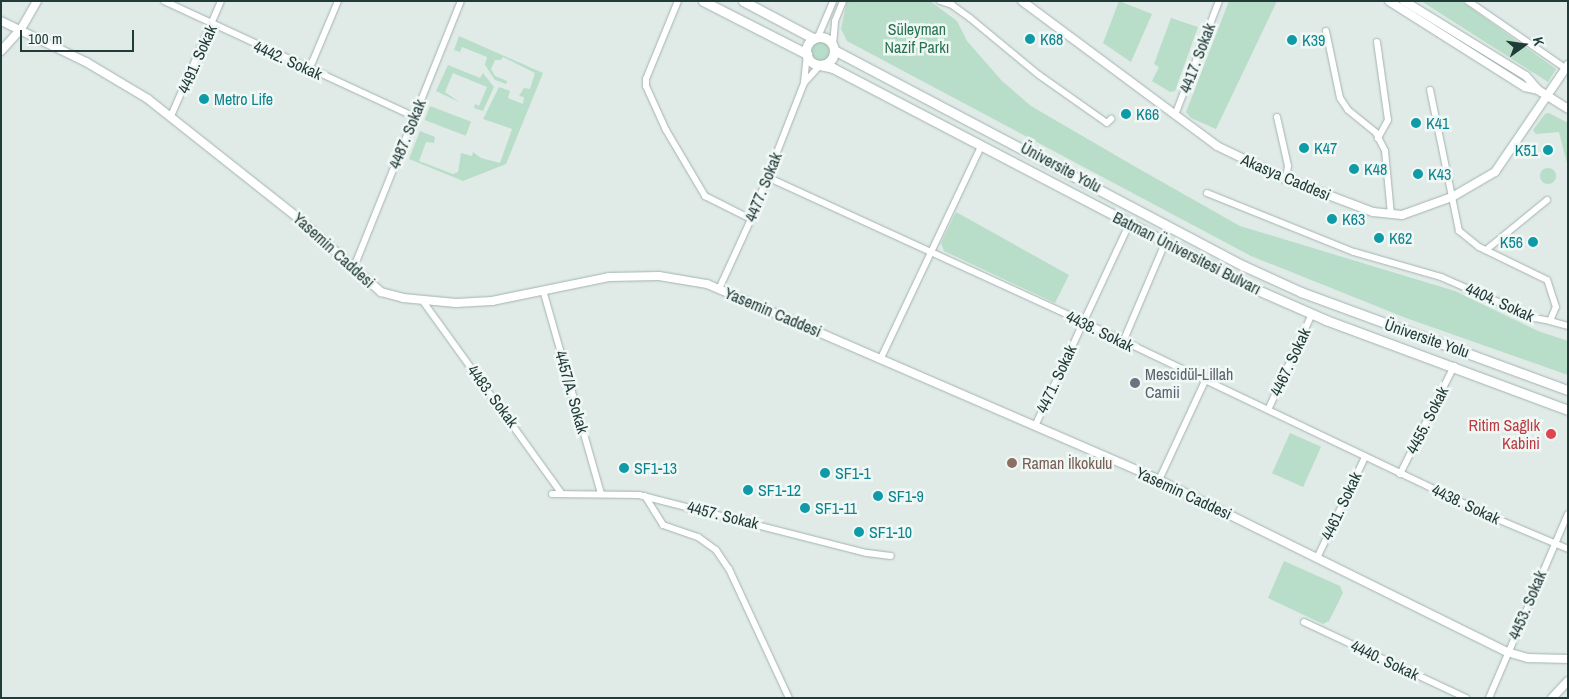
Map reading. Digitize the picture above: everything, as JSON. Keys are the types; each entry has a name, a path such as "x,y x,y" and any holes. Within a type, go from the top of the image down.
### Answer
{"main road":[{"path":"703,1 807,54 812,62 820,65 829,62 834,47 827,38 815,38 743,1"},
{"path":"807,54 807,46 815,38"},
{"name":"Üniversite Yolu","path":"834,47 1244,266 1301,292 1568,390"},
{"name":"Batman Üniversitesi Bulvarı","path":"820,65 833,68 1253,288 1312,314 1568,410"}],"street":[{"path":"1,51 21,29 36,1"},
{"name":"4442. Sokak","path":"164,1 308,70 413,116"},
{"name":"4491. Sokak","path":"171,116 221,1"},
{"path":"308,70 338,1"},
{"name":"4487. Sokak","path":"354,267 413,116 461,1"},
{"path":"678,1 646,79 646,86 666,130 705,196 751,219"},
{"path":"815,38 833,1"},
{"path":"834,47 835,21 843,1"},
{"path":"940,1 952,5 970,18 1039,75 1106,123 1111,119"},
{"name":"Akasya Caddesi","path":"1022,1 1217,146 1286,179 1372,212 1402,215 1452,198 1495,172 1549,97 1567,67"},
{"name":"4417. Sokak","path":"1175,115 1219,1"},
{"path":"1389,1 1525,87 1538,90"},
{"path":"1404,1 1526,76 1538,90 1568,109"},
{"path":"1468,1 1567,67"},
{"name":"Yasemin Caddesi","path":"1,21 86,62 171,116 354,267 362,278 381,292 422,300 456,303 492,301 610,276 659,276 719,289 1159,480 1318,556 1507,652 1528,658 1568,659"},
{"path":"1326,31 1340,98 1348,110 1378,138 1385,151 1391,214"},
{"path":"1377,42 1388,120 1378,138"},
{"path":"804,83 807,54"},
{"path":"804,83 820,65"},
{"name":"4477. Sokak","path":"719,289 751,219 804,83"},
{"name":"4404. Sokak","path":"1207,193 1354,252 1441,276 1535,318 1550,321 1556,306 1547,280 1486,250 1459,231 1430,90"},
{"path":"1277,117 1288,166 1286,179"},
{"path":"881,358 929,250 981,146"},
{"name":"4438. Sokak","path":"767,177 929,250 1400,474 1568,549"},
{"path":"1486,250 1547,200"},
{"name":"4471. Sokak","path":"1035,426 1129,224"},
{"path":"1123,342 1165,242"},
{"name":"4457/A. Sokak","path":"543,290 601,494"},
{"name":"4483. Sokak","path":"422,300 562,494"},
{"name":"4467. Sokak","path":"1268,410 1312,314"},
{"path":"1550,321 1568,326"},
{"name":"4455. Sokak","path":"1400,474 1454,366"},
{"path":"1159,480 1205,381"},
{"name":"4461. Sokak","path":"1318,556 1365,457"},
{"name":"4457. Sokak","path":"552,494 645,496 867,553 891,556"},
{"path":"645,496 663,525 698,537 716,550 729,569 789,698"},
{"name":"4453. Sokak","path":"1489,698 1507,652 1568,514"},
{"name":"4440. Sokak","path":"1304,622 1466,698"},
{"path":"1552,698 1568,681"}],"green space":[{"name":"Süleyman Nazif Parkı","path":"847,1 930,1 957,21 967,41 1002,81 1031,106 1240,226 1455,291 1538,331 1568,341 1568,375 1406,318 1251,256 847,41 841,29"},
{"path":"1119,1 1152,14 1131,62 1103,43"},
{"path":"1229,1 1277,1 1216,129 1191,118 1186,112"},
{"path":"1421,1 1461,1 1556,69 1548,82"},
{"path":"1171,18 1198,27 1175,91 1170,92 1152,81 1159,67 1154,64"},
{"path":"459,36 543,73 506,164 463,181 409,159 420,131 435,137 434,143 426,142 419,161 453,174 458,172 461,153 472,156 473,152 481,158 500,163 512,129 483,119 499,87 510,91 508,98 523,104 524,97 519,96 524,88 530,89 535,73 503,57 501,60 495,60 491,69 495,76 507,81 506,84 495,80 485,65 487,57 462,47 460,52 454,50"},
{"path":"820,40 828,43 831,51 828,59 820,62 812,59 809,51 812,43"},
{"path":"448,65 480,78 483,73 494,87 483,111 474,108 475,104 479,106 487,87 453,73 445,92 459,102 436,91"},
{"path":"430,106 471,122 466,136 425,120"},
{"path":"1549,113 1568,123 1568,167 1559,132 1536,134 1533,130 1545,114"},
{"path":"1548,168 1556,176 1548,184 1540,176"},
{"path":"956,212 1069,275 1055,303 944,251 941,243"},
{"path":"1290,433 1321,447 1303,487 1272,473"},
{"path":"1284,561 1340,586 1343,593 1329,621 1323,624 1268,598"}],"place":[{"name":"K68","path":"1030,39"},
{"name":"K39","path":"1292,40"},
{"name":"Metro Life","path":"204,99"},
{"name":"K66","path":"1126,114"},
{"name":"K41","path":"1416,123"},
{"name":"K47","path":"1304,148"},
{"name":"K51","path":"1548,150"},
{"name":"K48","path":"1354,169"},
{"name":"K43","path":"1418,174"},
{"name":"K63","path":"1332,219"},
{"name":"K62","path":"1379,238"},
{"name":"K56","path":"1533,242"},
{"name":"Mescidül-Lillah Camii","path":"1135,383"},
{"name":"Ritim Sağlık Kabini","path":"1551,434"},
{"name":"Raman İlkokulu","path":"1012,463"},
{"name":"SF1-13","path":"624,468"},
{"name":"SF1-1","path":"825,473"},
{"name":"SF1-12","path":"748,490"},
{"name":"SF1-9","path":"878,496"},
{"name":"SF1-11","path":"805,508"},
{"name":"SF1-10","path":"859,532"}]}
